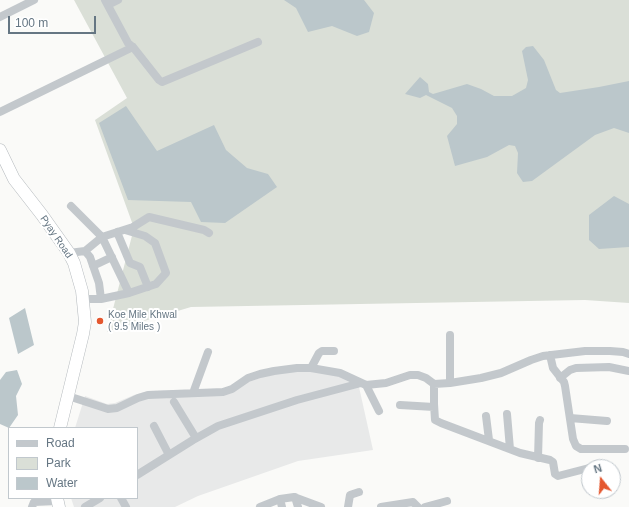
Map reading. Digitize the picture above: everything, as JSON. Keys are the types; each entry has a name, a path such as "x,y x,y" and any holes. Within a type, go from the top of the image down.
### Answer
{"highway":[{"name":"Pyay Road","path":"0,150 14,179 69,253 77,272 83,299 85,322 83,334 60,427"}],"street":[{"path":"0,17 34,0"},
{"path":"118,0 107,2 125,39 162,82 258,42"},
{"path":"0,112 132,47"},
{"path":"71,206 102,237 129,293"},
{"path":"69,253 85,251 102,237 133,227 149,217 204,230 209,233"},
{"path":"83,299 101,299 129,293 156,284 166,273 155,242 145,236 121,231"},
{"path":"121,231 130,263 140,267 148,287"},
{"path":"85,251 90,256 99,283 101,299"},
{"path":"93,266 112,257"},
{"path":"450,335 450,383"},
{"path":"311,368 319,353 322,351 334,351"},
{"path":"138,473 218,426 297,400 364,384 386,383 410,375 418,375 426,378 434,384 481,378 508,370 531,360 550,355 585,351 610,351 629,354"},
{"path":"193,393 208,352"},
{"path":"550,355 553,368 565,386 573,439 576,446 580,449 624,448"},
{"path":"560,378 570,370 576,368 609,367 629,371"},
{"path":"68,396 108,409 117,408 148,395 224,392 232,389 248,378 274,371 311,368 340,373 364,384 379,412"},
{"path":"434,384 435,420 510,449 553,462 555,474 558,476 581,470"},
{"path":"174,402 196,438"},
{"path":"400,405 434,407"},
{"path":"506,414 510,449"},
{"path":"486,416 488,440"},
{"path":"570,418 608,421"},
{"path":"538,458 540,420"},
{"path":"154,426 169,455"},
{"path":"348,507 350,495 359,492"},
{"path":"295,497 298,507"},
{"path":"260,507 281,503 295,497 320,507"},
{"path":"85,507 98,499"},
{"path":"425,507 447,501"},
{"path":"32,507 34,502 57,502"},
{"path":"381,507 396,506 413,502 418,507"}],"shaded area":[{"path":"296,367 357,378 373,450 298,461 198,496 175,507 74,507 71,499 138,499 138,427 75,427 85,396 107,404 115,403 147,391 222,389"}],"green space":[{"path":"74,0 629,0 629,303 585,300 191,307 107,332 134,228 95,120 127,98"}],"water":[{"path":"284,0 364,0 374,13 369,32 357,36 332,26 308,32 296,8"},
{"path":"533,46 544,60 556,90 560,93 629,81 629,133 614,128 595,135 532,181 523,182 517,173 518,153 515,146 509,145 487,157 455,166 447,136 457,124 457,116 452,108 426,95 420,98 405,94 420,77 428,84 429,92 433,94 467,84 494,96 512,96 526,88 528,80 522,51 526,47"},
{"path":"126,106 157,151 214,125 226,150 247,168 268,174 277,187 225,223 201,222 191,202 128,200 99,123"},
{"path":"614,196 629,204 629,247 599,249 589,240 589,215"},
{"path":"25,308 34,345 18,354 9,318"},
{"path":"17,370 22,384 16,396 18,415 8,428 0,424 0,380 6,372"}],"place":[{"name":"Koe Mile Khwal ( 9.5 Miles )","path":"100,321"}]}
